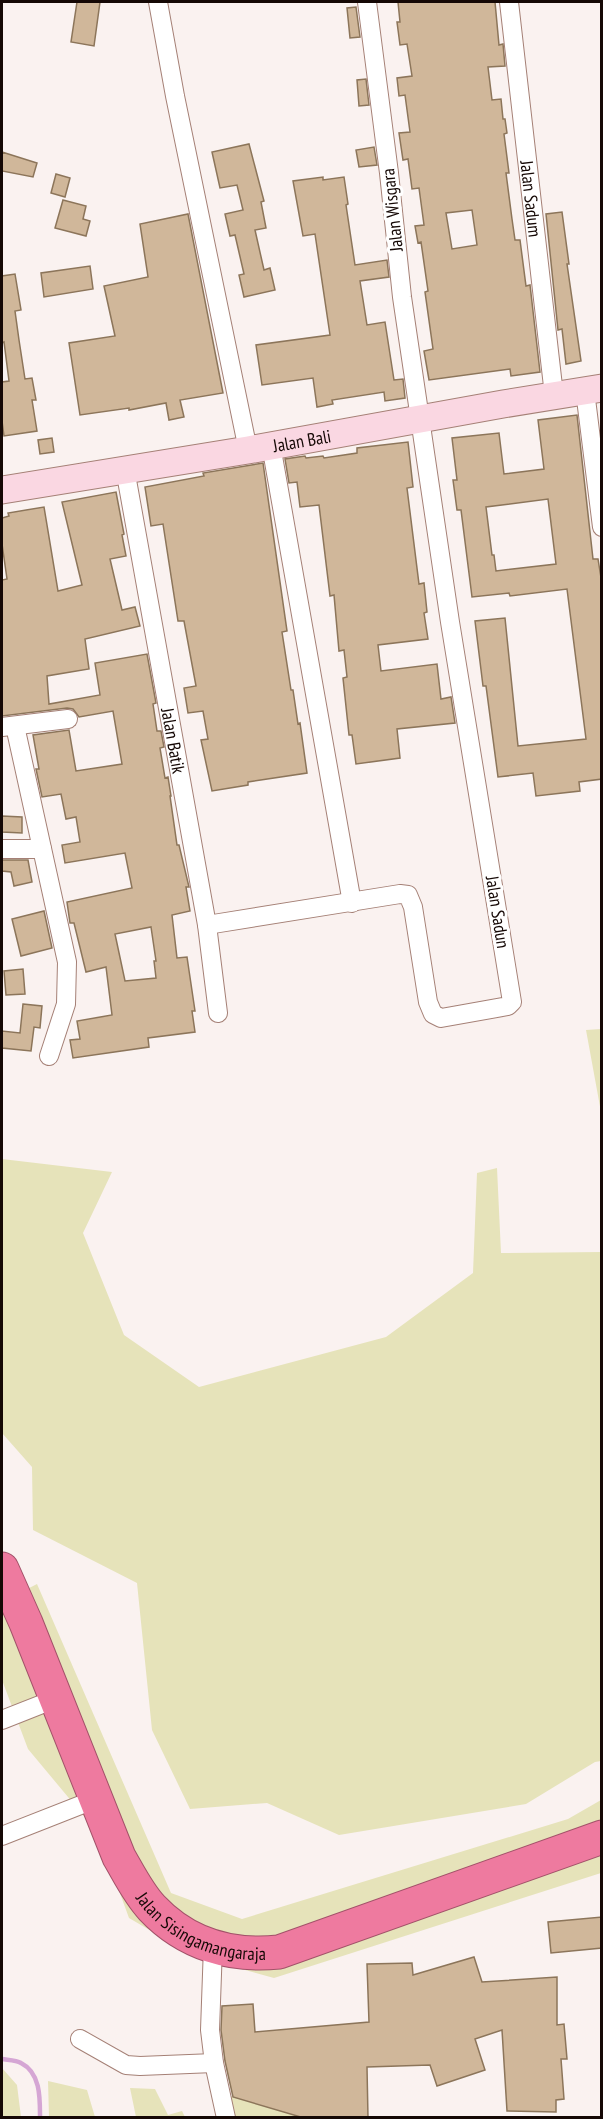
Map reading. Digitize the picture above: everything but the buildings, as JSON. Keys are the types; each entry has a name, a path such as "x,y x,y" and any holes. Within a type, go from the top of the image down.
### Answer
{"highway":[{"name":"Jalan Sisingamangaraja","path":"2,1569 26,1623 119,1857 135,1886 151,1908 186,1936 238,1953 279,1952 602,1837"}],"street":[{"path":"158,2 175,96 260,447 352,903"},
{"name":"Jalan Wisgara","path":"367,2 402,297 419,418"},
{"name":"Jalan Sadum","path":"509,2 554,395"},
{"path":"593,390 602,527"},
{"name":"Jalan Bali","path":"2,490 593,390"},
{"name":"Jalan Sadun","path":"207,925 400,894 408,896 412,907 428,1002 433,1014 441,1018 508,1006 512,1002 419,418"},
{"name":"Jalan Batik","path":"125,469 207,925 218,1013"},
{"path":"49,1056 66,1004 67,962 42,849 8,727 68,719"},
{"path":"2,849 42,849"},
{"path":"2,1720 55,1699"},
{"path":"2,1836 96,1799"},
{"path":"213,1946 210,2008 214,2062 226,2118"},
{"path":"80,2038 126,2065 214,2062"}],"shaded area":[{"path":"602,1029 601,1112 586,1030"},
{"path":"2,1159 112,1172 83,1233 124,1335 199,1387 386,1337 473,1273 477,1173 497,1168 501,1253 601,1252 601,1761 595,1762 526,1804 339,1835 267,1803 190,1809 152,1730 137,1583 33,1530 32,1467 2,1433"},
{"path":"37,1584 171,1893 242,1919 568,1819 601,1800 601,1873 274,1978 194,1956 129,1918 98,1833 28,1749 2,1680 2,1602"},
{"path":"2,2068 17,2085 21,2117 2,2117"},
{"path":"48,2081 87,2090 95,2117 49,2117"},
{"path":"130,2088 155,2089 168,2115 182,2111 185,2117 136,2117"},
{"path":"224,2094 304,2117 219,2118"}],"waterway":[{"path":"2,2059 19,2062 28,2067 32,2073 38,2087 40,2118"}]}
